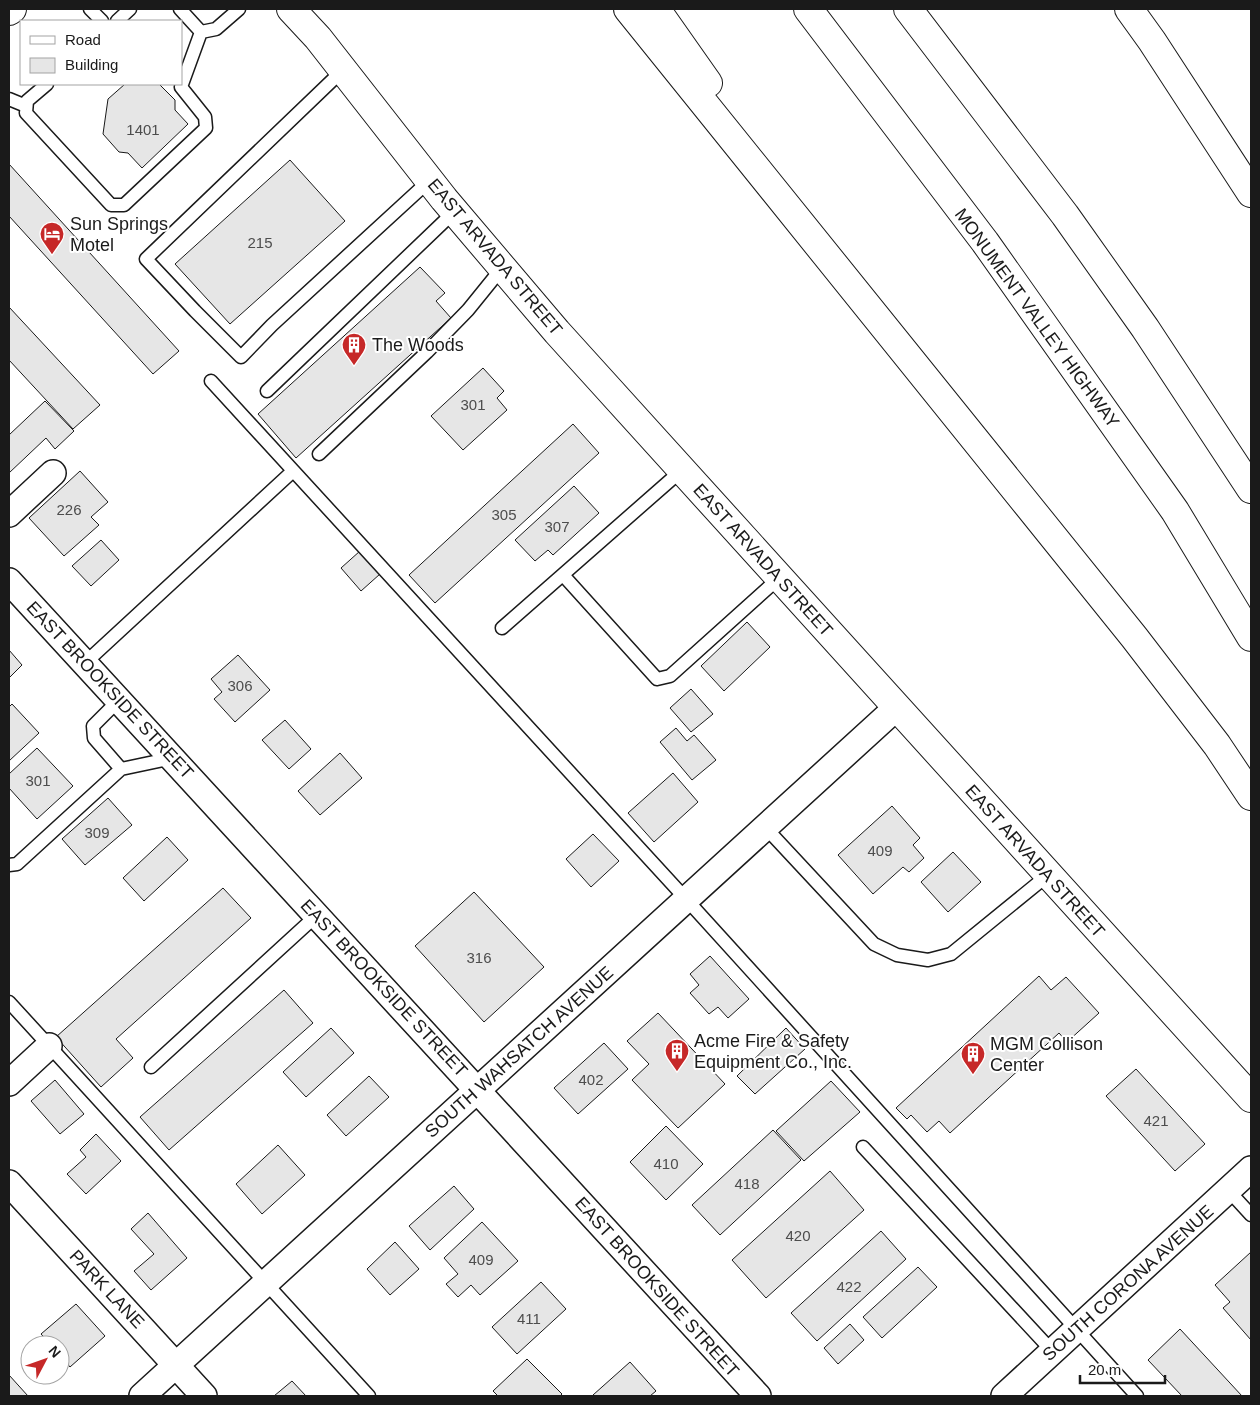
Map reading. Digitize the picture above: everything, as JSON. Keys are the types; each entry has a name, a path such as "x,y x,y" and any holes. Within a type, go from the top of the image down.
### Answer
{"main road":[{"name":"EAST ARVADA STREET","path":"291,9 343,70 455,211 557,332 1251,1098"},
{"path":"628,9 1134,637 1216,745 1251,796"},
{"path":"656,9 684,46 804,228"},
{"name":"MONUMENT VALLEY HIGHWAY","path":"808,9 985,242 1175,511 1251,637"},
{"path":"908,9 1065,215 1145,328 1251,488"},
{"path":"1129,9 1158,49 1251,192"}],"street":[{"path":"9,514 53,473"},
{"name":"EAST BROOKSIDE STREET","path":"9,581 758,1396"},
{"name":"SOUTH WAHSATCH AVENUE","path":"142,1396 896,708"},
{"path":"9,1083 49,1046"},
{"name":"SOUTH CORONA AVENUE","path":"1004,1396 1251,1169"},
{"name":"PARK LANE","path":"9,1183 204,1396"}],"lane":[{"path":"90,9 101,20"},
{"path":"117,20 130,9"},
{"path":"180,9 201,32"},
{"path":"201,32 216,29 239,9"},
{"path":"182,84 201,32"},
{"path":"343,70 146,259 241,357 430,180"},
{"path":"46,85 27,101 26,113 111,204 124,205 206,128 205,117 181,87 182,85"},
{"path":"9,99 26,106"},
{"path":"267,390 455,211"},
{"path":"319,454 427,352 468,310 502,268"},
{"path":"211,381 1137,1396"},
{"path":"502,628 682,470"},
{"path":"85,663 293,471"},
{"path":"563,575 657,679 670,676 779,578"},
{"path":"119,700 93,726 94,738 122,769"},
{"path":"9,865 16,864 122,769 173,758"},
{"path":"765,827 874,944 897,955 920,959 928,960 951,954 1048,875"},
{"path":"151,1067 317,915"},
{"path":"9,1002 370,1396"},
{"path":"863,1147 1053,1352"},
{"path":"1229,1191 1251,1214"}],"building":[{"path":"124,85 160,85 175,100 175,110 188,124 142,168 128,153 119,152 103,134 108,99"},
{"path":"290,160 345,221 230,324 175,264"},
{"path":"9,164 179,351 153,374 9,216"},
{"name":"The Woods","path":"420,267 445,293 436,301 451,318 296,458 258,414"},
{"path":"9,307 100,405 73,429 9,360"},
{"path":"483,368 504,391 497,398 507,410 463,450 431,416"},
{"path":"45,401 74,431 55,449 46,438 9,473 9,435"},
{"path":"573,424 599,453 435,603 409,575"},
{"path":"80,471 108,502 91,517 99,525 64,556 29,518"},
{"path":"574,486 599,513 553,555 548,550 535,561 515,540"},
{"path":"101,540 119,560 91,586 72,566"},
{"path":"360,551 380,574 361,591 341,568"},
{"path":"747,622 770,647 724,691 701,666"},
{"path":"9,650 22,665 9,678"},
{"path":"238,655 270,690 235,722 214,699 222,692 211,679"},
{"path":"691,689 713,714 691,732 670,708"},
{"path":"12,704 39,733 9,761 9,707"},
{"path":"285,720 311,749 289,769 262,740"},
{"path":"676,728 687,741 694,735 716,760 692,780 660,742"},
{"path":"37,748 73,786 37,819 9,788 9,774"},
{"path":"340,753 362,778 320,815 298,791"},
{"path":"673,773 698,802 654,842 628,813"},
{"path":"108,798 132,825 85,865 62,839"},
{"path":"892,806 920,838 913,845 924,858 909,872 903,867 873,894 838,855"},
{"path":"593,834 619,861 591,887 566,859"},
{"path":"167,837 188,860 144,901 123,878"},
{"path":"953,852 981,882 948,912 921,882"},
{"path":"223,888 251,918 116,1039 133,1058 101,1087 56,1037"},
{"path":"474,892 544,967 484,1022 415,946"},
{"path":"710,956 749,999 728,1018 718,1007 709,1014 690,993 699,985 690,974"},
{"name":"MGM Collison Center","path":"1039,976 1051,990 1066,977 1099,1013 1067,1042 1059,1033 950,1133 939,1121 927,1132 911,1115 907,1119 896,1108"},
{"path":"284,990 313,1023 169,1150 140,1117"},
{"name":"Acme Fire & Safety Equipment Co., Inc.","path":"658,1013 725,1084 678,1128 632,1080 649,1064 627,1041"},
{"path":"331,1028 354,1053 306,1097 283,1072"},
{"path":"786,1028 805,1049 755,1094 737,1076"},
{"path":"604,1043 628,1069 578,1114 554,1088"},
{"path":"1136,1069 1205,1144 1175,1171 1106,1096"},
{"path":"369,1076 389,1097 346,1136 327,1115"},
{"path":"55,1080 84,1114 60,1134 31,1101"},
{"path":"831,1081 860,1112 804,1161 776,1131"},
{"path":"666,1126 703,1164 666,1200 630,1162"},
{"path":"773,1130 801,1160 720,1235 692,1205"},
{"path":"96,1134 121,1161 86,1194 67,1174 86,1157 80,1150"},
{"path":"278,1145 305,1175 262,1214 236,1184"},
{"path":"830,1171 864,1210 766,1298 732,1260"},
{"path":"454,1186 474,1209 430,1250 409,1226"},
{"path":"148,1213 187,1258 151,1290 134,1271 154,1254 131,1229"},
{"path":"482,1222 518,1261 480,1295 471,1285 458,1297 446,1284 458,1274 444,1258"},
{"path":"881,1231 906,1259 817,1341 791,1313"},
{"path":"395,1242 419,1269 390,1295 367,1269"},
{"path":"1251,1252 1251,1340 1223,1308 1230,1302 1215,1285"},
{"path":"918,1267 937,1287 882,1338 863,1317"},
{"path":"541,1282 566,1309 517,1354 492,1327"},
{"path":"76,1304 105,1336 70,1367 70,1335 41,1334"},
{"path":"850,1324 864,1340 838,1364 824,1348"},
{"path":"1180,1329 1242,1396 1182,1396 1148,1360"},
{"path":"527,1359 562,1394 560,1396 498,1396 493,1391"},
{"path":"630,1362 656,1391 650,1396 593,1395"},
{"path":"9,1375 28,1396 9,1396"},
{"path":"292,1381 306,1396 274,1396"}],"place":[{"name":"Sun Springs Motel","path":"52,255"},
{"name":"The Woods","path":"354,366"},
{"name":"Acme Fire & Safety Equipment Co., Inc.","path":"677,1072"},
{"name":"MGM Collison Center","path":"973,1075"}]}
